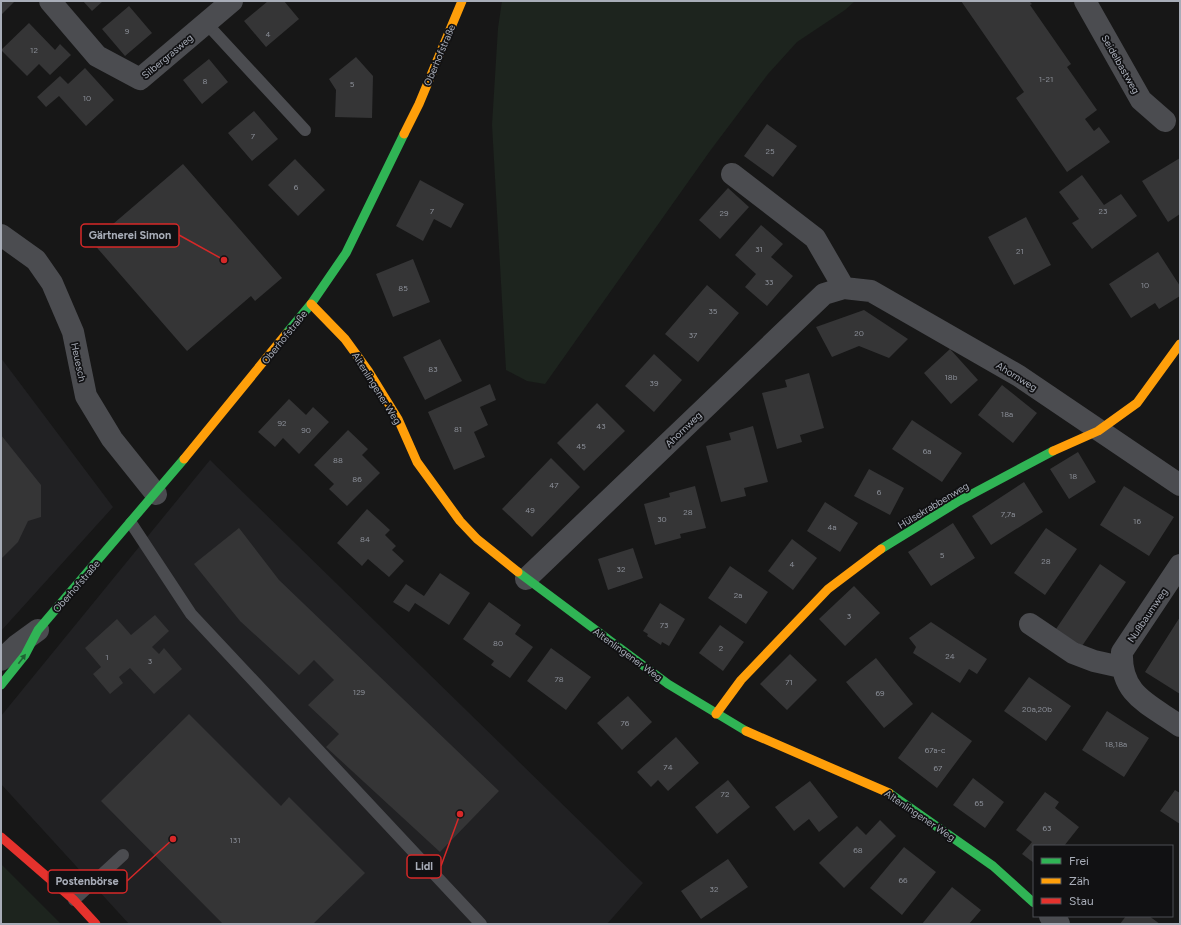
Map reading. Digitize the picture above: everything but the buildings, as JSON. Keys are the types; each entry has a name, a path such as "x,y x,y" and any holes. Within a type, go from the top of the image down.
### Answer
{"street":[{"name":"Silbergrasweg","path":"50,1 97,56 140,79 232,1"},
{"name":"Oberhofstraße","path":"1,660 16,646 38,630 156,494 311,304 346,253 376,194 419,104 462,1"},
{"name":"Seidelbastweg","path":"1085,1 1141,100 1165,121"},
{"path":"732,174 815,238 844,288"},
{"name":"Heuesch","path":"1,235 36,260 52,283 73,332 86,396 112,439 156,494"},
{"name":"Ahornweg","path":"526,579 824,294 844,288 872,291 1019,376 1098,431 1180,484"},
{"name":"Altenlingener Weg","path":"311,304 345,339 370,372 398,419 417,462 460,521 477,539 526,579 668,684 754,736 893,795 993,866 1033,902"},
{"name":"Hülsekrabbenweg","path":"716,714 741,680 828,589 881,549 986,487 1039,458 1098,431 1136,402 1180,344"},
{"name":"Nußbaumweg","path":"1121,667 1122,652 1180,565"},
{"path":"1030,624 1073,653 1094,661 1121,667 1126,682 1135,694 1180,726"},
{"name":"Oberhofstraße","path":"1,685 25,655 38,630"},
{"path":"1,837 74,900 96,924"},
{"path":"1051,917 1059,924"}],"lane":[{"path":"206,23 305,130"},
{"path":"131,523 191,614 481,924"},
{"path":"74,900 123,855"}],"shaded area":[{"path":"502,1 855,1 845,10 797,42 768,74 710,151 545,384 527,381 506,370 492,125 498,28"},
{"path":"1,358 113,507 1,631"},
{"path":"210,460 643,883 607,924 129,924 1,784 1,716"},
{"path":"1,864 61,924 1,924"}],"traffic: fast":[{"path":"286,334 311,304 346,253 404,134"},
{"path":"881,549 959,501 1053,451"},
{"path":"1,685 25,655 38,630 184,459"},
{"path":"518,572 668,684 746,731"},
{"path":"889,793 993,866 1033,902"}],"traffic: slow":[{"path":"404,134 419,104 462,1"},
{"path":"311,304 345,339 369,372 398,419 417,462 460,521 477,539 518,572"},
{"path":"184,459 286,334"},
{"path":"1053,451 1098,431 1137,403 1180,344"},
{"path":"716,714 741,680 828,589 881,549"},
{"path":"746,731 889,793"}],"traffic: jam":[{"path":"1,837 74,900 96,924"}],"place":[{"name":"Gärtnerei Simon","path":"224,260"},
{"name":"Lidl","path":"460,814"},
{"name":"Postenbörse","path":"173,839"}]}
